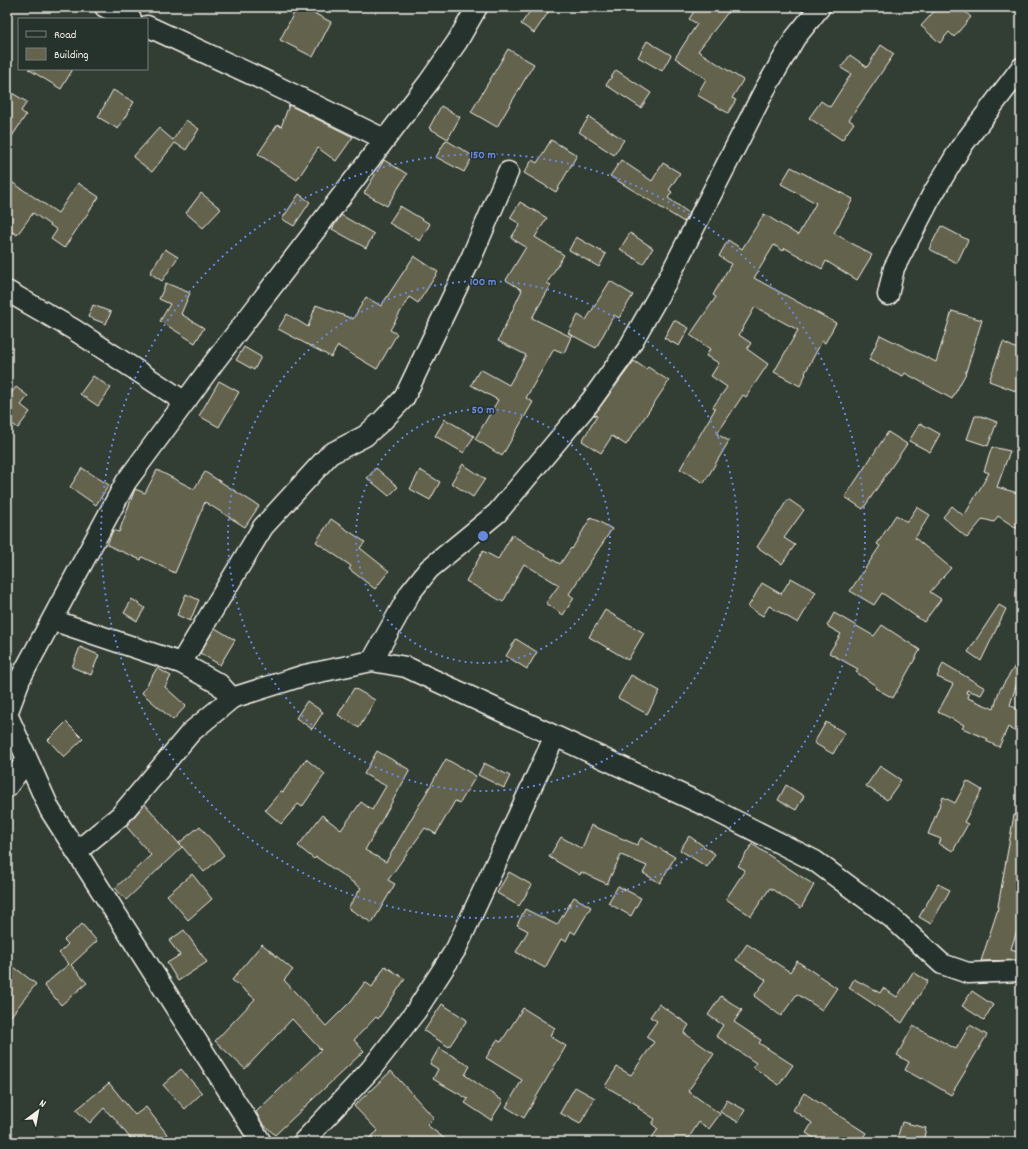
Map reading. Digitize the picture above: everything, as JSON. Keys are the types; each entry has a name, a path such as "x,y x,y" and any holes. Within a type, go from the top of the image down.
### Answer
{"street":[{"path":"104,7 129,18"},
{"path":"261,1142 50,810 7,714 20,679 126,482 384,139 429,82 457,42 477,7"},
{"path":"372,661 410,593 429,569 497,513 590,402 628,349 668,279 764,91 795,38 820,7"},
{"path":"148,26 270,83 384,139"},
{"path":"888,296 894,268 931,197 961,147 1021,68"},
{"path":"181,663 263,527 330,454 365,436 384,420 404,398 472,256 508,172"},
{"path":"7,291 73,328 185,402"},
{"path":"52,620 181,663 219,684 232,698"},
{"path":"76,852 120,816 191,732 232,698 305,675 372,661 406,667 704,805 815,861 892,918 942,964 968,973 1021,971"},
{"path":"303,1142 371,1069 416,1011 456,949 555,736"},
{"path":"7,786 28,760"}],"building":[{"path":"297,7 302,7 331,22 313,57 280,40"},
{"path":"533,7 552,7 534,33 521,24"},
{"path":"697,7 732,7 698,51 743,80 732,98 736,100 728,113 697,95 706,79 675,58 697,24 689,19"},
{"path":"938,7 959,7 971,17 954,37 949,32 940,43 921,26"},
{"path":"647,41 671,55 662,71 638,57"},
{"path":"881,45 894,54 849,120 854,123 842,140 809,118 821,101 830,107 851,74 841,68 850,55 867,67"},
{"path":"508,49 534,64 497,127 471,112"},
{"path":"30,70 72,70 61,89"},
{"path":"616,70 651,93 641,108 606,85"},
{"path":"7,90 27,102 21,111 26,115 7,144"},
{"path":"113,90 134,102 118,129 98,117"},
{"path":"289,105 353,137 336,161 318,148 297,180 258,154 278,124 281,127"},
{"path":"441,106 460,117 448,139 429,128"},
{"path":"589,117 624,140 614,155 579,132"},
{"path":"186,120 199,129 186,150 175,143 152,172 133,157 159,128 173,140"},
{"path":"446,140 473,156 464,172 436,157"},
{"path":"551,140 577,155 556,192 524,173 532,160 537,163"},
{"path":"384,160 407,174 387,206 364,193"},
{"path":"621,160 652,181 663,163 680,173 669,190 672,192 668,198 689,213 684,222 610,176"},
{"path":"791,167 853,199 834,233 872,255 857,280 826,261 822,269 785,248 783,251 774,245 754,278 836,323 825,343 822,341 805,373 806,374 800,386 774,372 798,330 755,307 739,335 751,343 747,349 768,364 746,397 743,395 717,434 729,441 704,483 680,469 715,409 713,407 727,387 711,376 719,363 706,356 710,349 690,335 716,297 713,295 731,264 719,256 728,240 742,249 764,214 798,235 816,203 781,184"},
{"path":"7,179 58,213 78,183 99,197 64,248 51,239 57,230 33,213 17,235 7,228"},
{"path":"201,193 221,209 203,228 186,213"},
{"path":"299,194 310,202 294,226 282,219"},
{"path":"520,202 547,218 535,237 564,255 547,283 551,285 532,318 571,337 564,353 554,349 526,398 533,402 502,456 475,439 498,400 471,385 480,369 509,385 526,355 498,341 522,290 506,280 526,247 511,238 520,224 510,218"},
{"path":"400,206 430,224 420,241 389,223"},
{"path":"341,215 374,234 366,248 332,229"},
{"path":"941,226 968,240 957,263 929,249"},
{"path":"630,233 653,248 643,264 620,249"},
{"path":"576,237 606,254 599,267 569,250"},
{"path":"165,249 178,257 162,281 150,273"},
{"path":"414,256 438,272 418,303 409,297 390,330 397,334 377,369 338,346 331,357 278,329 287,314 308,327 316,305 353,319 366,297 381,306"},
{"path":"610,281 633,295 619,318 614,315 596,348 568,333 578,315 586,320"},
{"path":"166,283 190,293 181,314 204,328 195,343 160,321 170,304 159,299"},
{"path":"93,305 111,312 106,324 88,317"},
{"path":"952,311 982,320 965,375 952,399 905,373 903,376 869,360 880,335 936,362"},
{"path":"674,320 689,328 679,346 664,338"},
{"path":"1003,342 1021,351 1021,393 989,381"},
{"path":"244,347 261,357 254,370 236,360"},
{"path":"634,361 646,369 648,367 669,381 626,445 612,436 601,453 582,441 597,416 594,415"},
{"path":"93,376 111,388 98,406 80,394"},
{"path":"219,381 239,392 219,427 199,416"},
{"path":"16,387 28,396 21,405 30,412 18,428 9,422 7,424 7,396 8,397"},
{"path":"975,416 981,416 997,422 988,446 967,439"},
{"path":"445,419 474,436 464,453 435,436"},
{"path":"920,423 940,434 930,452 909,441"},
{"path":"888,432 907,444 863,509 845,497"},
{"path":"992,447 1010,451 997,487 1021,494 1021,531 998,516 994,522 983,519 967,538 943,517 952,506 964,516 989,473 984,471"},
{"path":"463,464 485,479 473,497 451,483"},
{"path":"82,468 109,485 96,505 70,487"},
{"path":"376,468 398,487 389,496 367,478"},
{"path":"157,470 194,489 205,472 259,506 245,527 205,502 175,573 142,557 141,560 107,545 113,530 119,532 135,489 145,493"},
{"path":"420,470 440,482 430,500 410,489"},
{"path":"788,499 804,510 784,538 795,545 782,564 757,547"},
{"path":"917,507 930,515 915,538 951,568 930,592 941,599 924,622 882,593 874,605 850,591 880,546 877,544 896,515 907,522"},
{"path":"591,517 612,529 569,594 574,598 563,615 546,603 559,585 524,564 503,602 466,581 483,551 498,559 512,535 560,564 571,548 572,549"},
{"path":"331,519 365,542 360,548 389,571 375,589 349,569 351,566 316,542"},
{"path":"791,578 816,592 798,623 769,606 763,616 748,607 762,583 781,594"},
{"path":"186,594 199,600 190,621 177,615"},
{"path":"132,599 145,608 137,621 124,613"},
{"path":"999,605 1006,609 981,661 968,652"},
{"path":"605,610 644,633 628,660 589,637"},
{"path":"834,613 874,636 882,625 920,650 893,698 875,688 876,686 856,672 858,669 829,653 841,634 827,626"},
{"path":"215,628 235,640 220,665 200,653"},
{"path":"516,639 537,652 527,669 506,656"},
{"path":"80,647 99,655 91,675 72,667"},
{"path":"1020,658 1021,670 1010,705 1021,711 1021,735 1008,727 999,747 986,741 988,739 962,728 964,725 938,712 953,684 937,677 943,663 985,688 981,695 967,690 966,693 969,694 968,698 994,709 999,691"},
{"path":"157,668 171,676 165,687 186,706 173,720 142,693"},
{"path":"631,675 660,691 647,714 618,698"},
{"path":"354,688 375,700 359,728 338,715"},
{"path":"307,701 323,712 312,729 296,718"},
{"path":"66,722 83,739 64,757 48,740"},
{"path":"826,722 845,733 833,754 814,743"},
{"path":"377,751 410,770 365,850 386,862 446,759 476,776 460,803 455,801 436,834 425,828 388,880 395,884 372,923 348,908 361,888 316,857 314,859 298,846 322,815 341,830 361,802 372,810 386,786 364,774"},
{"path":"306,759 325,774 302,807 298,804 281,824 265,810 281,791 283,792"},
{"path":"484,763 510,776 504,788 478,775"},
{"path":"880,766 901,780 887,800 866,786"},
{"path":"967,781 982,790 964,822 968,824 953,851 939,844 941,839 928,834 943,797 955,803"},
{"path":"786,785 804,796 796,810 778,800"},
{"path":"145,804 182,847 126,900 115,888 151,855 126,826"},
{"path":"1014,815 1021,815 1021,919 1011,949 1021,952 1021,954 1019,960 981,961 997,912"},
{"path":"591,825 637,845 641,838 675,857 660,883 643,873 647,866 621,855 607,884 581,872 580,875 549,857 561,837 582,849"},
{"path":"200,826 224,855 204,872 179,843"},
{"path":"689,836 715,854 707,867 680,850"},
{"path":"752,844 814,885 801,908 770,888 751,916 726,899 745,870 738,866"},
{"path":"509,872 532,885 519,906 497,893"},
{"path":"192,874 212,899 188,920 167,895"},
{"path":"938,884 950,890 931,924 919,917"},
{"path":"618,886 641,898 631,916 608,903"},
{"path":"574,897 591,907 575,934 571,931 566,941 561,939 545,968 516,952 528,931 517,925 525,909 557,925"},
{"path":"82,924 97,941 71,965 87,983 61,1005 44,985 69,964 59,953 68,944 64,940"},
{"path":"184,930 207,962 178,981 167,963 180,955 169,941"},
{"path":"262,944 293,970 284,980 326,1026 351,1001 365,982 372,987 385,966 405,979 378,1019 376,1017 354,1040 364,1051 275,1135 262,1123 256,1112 321,1050 292,1019 245,1069 215,1041 255,999 232,980"},
{"path":"747,944 790,972 797,961 837,988 822,1010 797,994 781,1016 754,996 766,980 736,960"},
{"path":"14,967 36,984 7,1021 7,976"},
{"path":"913,972 928,981 902,1023 849,988 854,979 880,993 883,988 897,997"},
{"path":"972,991 993,1005 984,1020 962,1006"},
{"path":"721,996 742,1010 734,1022 761,1040 759,1043 793,1065 779,1085 753,1067 756,1063 716,1036 723,1025 708,1015"},
{"path":"442,1004 467,1020 449,1047 424,1031"},
{"path":"659,1004 689,1025 684,1033 714,1054 688,1091 720,1114 709,1129 699,1122 686,1142 649,1142 658,1129 652,1124 655,1119 638,1108 639,1106 605,1086 617,1067 631,1075 654,1042 646,1037 657,1021 650,1017"},
{"path":"523,1008 555,1028 550,1036 566,1046 524,1118 506,1107 522,1080 486,1058 497,1040 501,1042"},
{"path":"970,1025 987,1035 951,1095 905,1070 909,1062 897,1055 913,1026 956,1049"},
{"path":"439,1048 470,1066 465,1075 503,1101 491,1120 465,1103 468,1099 433,1079 438,1069 430,1064"},
{"path":"181,1069 202,1093 185,1109 163,1085"},
{"path":"391,1071 434,1118 427,1125 449,1142 365,1142 378,1131 354,1106"},
{"path":"109,1083 135,1115 146,1107 173,1142 133,1142 112,1115 111,1116 104,1108 90,1123 76,1110"},
{"path":"575,1087 595,1098 580,1124 560,1113"},
{"path":"804,1093 866,1133 860,1142 820,1142 806,1133 812,1123 793,1110"},
{"path":"727,1100 745,1110 738,1122 720,1112"},
{"path":"902,1122 926,1128 923,1142 896,1142"}]}
